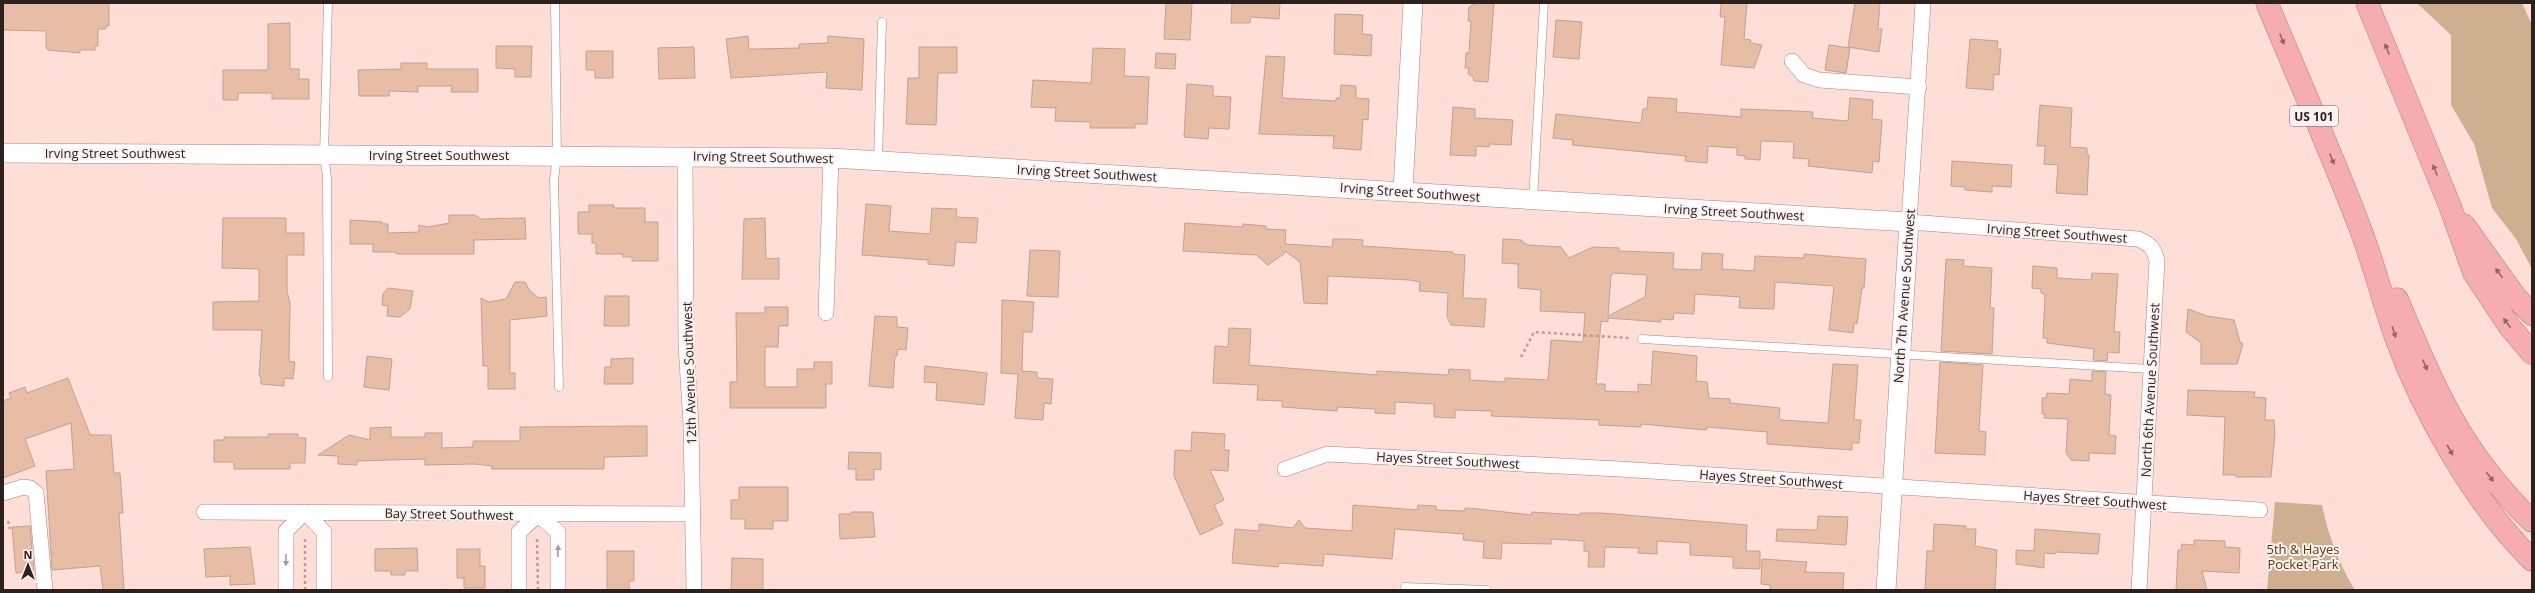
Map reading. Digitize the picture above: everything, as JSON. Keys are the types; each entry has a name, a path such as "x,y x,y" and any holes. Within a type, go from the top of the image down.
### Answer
{"highway":[{"name":"US 101","path":"2267,3 2360,229"},
{"path":"2367,3 2450,206 2474,273 2510,326 2532,353"},
{"path":"2450,206 2517,299 2532,314"},
{"path":"2360,229 2384,268 2449,416 2491,479 2532,522"},
{"path":"2360,229 2396,339 2422,397 2452,453 2486,505 2532,560"}],"street":[{"path":"1403,192 1413,3"},
{"name":"North 7th Avenue Southwest","path":"1886,590 1899,355 1924,3"},
{"path":"1792,61 1804,75 1819,80 1918,87"},
{"name":"Irving Street Southwest","path":"3,153 685,156 878,160 1909,222 2138,239 2148,243 2155,251 2157,261"},
{"name":"12th Avenue Southwest","path":"685,156 686,345 691,425 694,590"},
{"path":"826,313 831,158"},
{"name":"North 6th Avenue Southwest","path":"2139,590 2145,504 2150,369 2157,261"},
{"name":"Hayes Street Southwest","path":"1285,469 1327,454 1619,469 2145,504 2260,510"},
{"path":"3,493 23,487 30,488 36,493 45,590"},
{"name":"Bay Street Southwest","path":"204,512 538,515 693,514"},
{"path":"286,590 286,531 305,512 324,532 324,590"},
{"path":"519,590 519,532 538,515 558,532 558,590"}],"lane":[{"path":"328,3 324,155 327,177 328,377"},
{"path":"555,3 557,156 554,180 559,387"},
{"path":"1533,200 1544,3"},
{"path":"878,160 882,22"},
{"path":"1642,339 2150,369"},
{"path":"1405,586 1487,590"}],"path":[{"path":"1521,357 1534,332 1642,339"},
{"path":"8,521 10,529"},
{"path":"305,531 305,590"},
{"path":"537,532 540,568 538,590"}],"green space":[{"path":"2417,3 2522,3 2532,25 2532,269 2516,239 2492,208 2474,144 2451,105 2451,35"},
{"name":"5th & Hayes Pocket Park","path":"2275,502 2322,505 2327,527 2335,549 2355,590 2267,590"}],"building":[{"path":"3,3 109,3 109,26 106,26 106,29 98,29 98,46 95,46 95,50 80,50 80,53 48,50 46,47 46,31 3,30"},
{"path":"1166,3 1192,3 1190,40 1164,39"},
{"path":"1232,3 1280,3 1279,19 1251,17 1250,23 1231,23"},
{"path":"1476,3 1494,3 1488,82 1474,81 1473,77 1468,74 1469,68 1465,68 1466,53 1469,53 1471,21 1468,21 1469,7"},
{"path":"1721,3 1747,3 1744,39 1751,40 1750,43 1762,45 1754,68 1721,65 1725,17 1720,17"},
{"path":"1855,3 1880,3 1878,29 1882,29 1879,52 1848,47"},
{"path":"1335,14 1363,15 1362,34 1372,35 1371,56 1334,54"},
{"path":"1556,20 1582,22 1579,59 1553,57"},
{"path":"290,23 290,69 299,69 299,79 309,79 309,99 272,99 272,93 238,93 238,100 223,100 223,70 268,70 268,24"},
{"path":"748,36 749,49 799,48 799,44 828,43 828,36 864,39 862,90 826,88 827,72 731,78 726,39"},
{"path":"1970,39 1998,41 1997,49 2001,49 1999,75 1994,74 1993,90 1966,88"},
{"path":"1829,45 1850,48 1846,73 1825,70"},
{"path":"496,46 532,46 531,77 515,77 515,69 496,68"},
{"path":"694,47 695,78 659,79 658,48"},
{"path":"919,47 957,47 957,73 938,73 936,125 906,124 908,78 919,78"},
{"path":"1093,48 1125,49 1124,76 1149,77 1147,124 1135,124 1135,128 1090,128 1090,122 1055,121 1056,108 1031,107 1033,80 1091,83"},
{"path":"586,51 613,51 613,78 595,78 595,70 586,70"},
{"path":"1156,53 1176,54 1175,69 1155,68"},
{"path":"1266,56 1285,57 1282,98 1336,101 1336,98 1340,98 1341,85 1356,86 1356,98 1369,99 1368,120 1363,119 1361,150 1333,148 1334,136 1259,134"},
{"path":"401,63 427,63 427,69 478,69 478,92 451,92 452,86 418,86 418,92 389,91 389,96 359,96 358,70 401,69"},
{"path":"1187,84 1213,86 1213,96 1231,97 1229,129 1209,128 1208,139 1184,137"},
{"path":"1648,97 1677,99 1676,112 1741,117 1741,109 1795,111 1813,112 1812,118 1848,121 1850,98 1873,100 1872,119 1882,120 1879,162 1873,161 1872,173 1808,166 1809,159 1793,158 1794,142 1761,141 1760,160 1745,159 1745,156 1737,155 1737,148 1708,146 1707,163 1685,161 1686,156 1572,145 1573,140 1553,138 1556,114 1641,123 1643,109 1647,109"},
{"path":"2040,105 2072,108 2070,147 2087,148 2087,155 2089,155 2087,195 2056,193 2058,165 2044,164 2045,146 2037,146"},
{"path":"1453,107 1475,109 1475,118 1513,120 1511,145 1490,144 1489,147 1476,146 1476,156 1450,155"},
{"path":"1952,161 2012,165 2011,187 1992,186 1992,192 1965,190 1965,187 1951,186"},
{"path":"866,204 891,206 889,231 930,234 932,208 957,209 956,217 978,218 976,243 956,242 954,266 928,264 928,260 862,255"},
{"path":"589,205 614,205 614,208 645,208 645,222 658,222 658,261 632,261 632,257 623,257 623,254 596,254 596,243 592,243 592,234 578,234 578,212 589,212"},
{"path":"449,215 475,215 481,219 525,218 526,239 474,240 474,254 396,254 396,252 373,252 373,244 350,244 350,220 382,222 382,224 388,224 388,233 419,232 419,225 428,227 449,223"},
{"path":"223,218 286,218 286,233 304,233 304,255 287,255 287,291 290,303 289,361 295,362 293,379 284,378 284,386 261,384 261,377 259,376 262,330 213,330 213,302 259,301 259,269 222,268"},
{"path":"765,218 766,259 779,258 779,279 742,279 744,219"},
{"path":"1185,223 1243,227 1243,224 1266,226 1266,229 1286,230 1285,244 1332,247 1333,239 1348,239 1363,240 1362,246 1453,252 1453,254 1465,255 1463,298 1486,299 1484,327 1451,325 1447,317 1448,293 1419,291 1420,282 1410,280 1328,276 1327,304 1304,303 1300,262 1285,251 1284,254 1268,265 1256,255 1183,251"},
{"path":"1503,239 1522,240 1522,242 1528,245 1561,247 1569,258 1593,247 1619,248 1619,251 1674,253 1673,269 1701,270 1702,253 1723,254 1722,269 1754,271 1755,256 1804,258 1804,254 1866,259 1864,288 1862,288 1857,324 1854,323 1853,333 1829,330 1834,286 1775,282 1774,309 1739,308 1740,297 1695,294 1694,314 1674,313 1673,320 1661,319 1661,322 1608,318 1608,322 1601,321 1596,384 1605,384 1605,391 1638,392 1638,384 1651,385 1653,351 1697,356 1696,381 1707,382 1709,398 1730,399 1730,403 1780,408 1779,418 1781,420 1828,423 1833,364 1858,365 1854,420 1861,420 1859,443 1852,443 1852,450 1767,444 1767,432 1707,427 1706,430 1641,424 1641,427 1599,425 1599,420 1491,416 1492,411 1455,410 1455,418 1434,417 1434,404 1395,402 1395,414 1375,413 1375,409 1338,407 1337,411 1282,407 1282,401 1257,400 1258,385 1213,383 1215,346 1228,347 1229,328 1251,329 1249,365 1377,375 1377,371 1448,375 1449,369 1470,370 1470,380 1505,382 1505,378 1548,380 1551,340 1583,342 1585,313 1540,311 1541,290 1518,288 1518,264 1502,263","holes":["1614,273 1647,275 1645,297 1608,316 1611,275"]},
{"path":"1030,250 1060,251 1058,297 1027,296"},
{"path":"1946,259 1964,260 1963,266 1992,268 1990,308 1994,308 1992,354 1941,351"},
{"path":"2033,266 2057,268 2057,278 2091,280 2092,273 2118,274 2114,332 2120,332 2119,353 2108,352 2107,361 2093,360 2094,349 2047,343 2047,338 2043,338 2045,294 2041,293 2041,289 2032,288"},
{"path":"515,282 525,282 530,291 539,298 546,297 547,316 510,320 510,373 515,373 515,389 488,389 488,366 483,366 481,298 489,302 506,299"},
{"path":"388,288 413,291 410,309 400,317 387,316 388,306 382,305 383,294"},
{"path":"605,296 629,296 629,326 604,326"},
{"path":"1002,300 1034,302 1032,332 1023,332 1022,371 1037,372 1037,378 1053,379 1051,404 1044,403 1043,420 1015,418 1018,374 1001,373"},
{"path":"765,307 788,307 788,326 779,326 778,347 765,347 765,387 797,387 797,369 814,369 814,362 832,362 832,384 826,384 826,408 730,408 730,382 737,382 736,313 765,313"},
{"path":"2188,309 2207,316 2234,320 2240,342 2243,344 2237,364 2201,364 2201,343 2186,332"},
{"path":"875,316 897,317 897,327 908,328 906,350 898,349 897,356 895,356 893,388 869,386"},
{"path":"367,356 392,359 389,390 364,387"},
{"path":"633,358 633,384 604,384 605,367 611,367 611,359"},
{"path":"1940,362 1983,365 1979,431 1986,432 1985,455 1935,453"},
{"path":"925,366 987,373 984,405 936,400 937,383 924,382"},
{"path":"2092,371 2106,372 2105,394 2111,395 2109,435 2116,436 2115,454 2089,453 2089,461 2071,460 2066,453 2068,419 2044,418 2045,414 2042,414 2042,398 2046,398 2047,393 2069,394 2070,379 2092,381"},
{"path":"68,378 90,435 111,435 114,473 120,473 123,513 119,513 124,590 103,590 100,566 52,570 46,471 74,469 71,423 25,439 35,466 3,478 3,401 11,398 9,393 25,387 27,393"},
{"path":"2188,390 2255,392 2254,397 2266,398 2265,420 2274,420 2275,434 2271,477 2236,477 2236,475 2223,475 2225,417 2187,415"},
{"path":"647,426 647,456 604,457 604,469 492,469 492,466 474,464 425,465 425,459 357,461 357,465 338,464 338,456 318,455 349,435 370,440 370,428 391,427 391,437 425,437 425,433 442,433 442,448 473,447 473,441 520,441 520,427"},
{"path":"1192,432 1225,434 1224,450 1229,450 1228,471 1210,470 1224,500 1214,505 1223,524 1200,535 1174,476 1175,450 1191,451"},
{"path":"268,434 298,434 298,438 306,438 305,463 290,463 290,469 234,469 234,462 214,462 214,440 224,440 224,437 268,437"},
{"path":"849,452 881,453 881,470 874,469 874,480 856,480 856,469 848,469"},
{"path":"739,487 788,487 788,521 773,521 773,529 745,529 745,519 731,519 731,500 739,500"},
{"path":"1353,505 1417,510 1418,505 1436,506 1436,510 1465,511 1465,508 1532,515 1532,512 1580,515 1580,513 1602,513 1747,525 1746,551 1760,551 1760,569 1733,568 1733,557 1690,555 1690,543 1657,541 1657,554 1638,553 1639,548 1605,547 1604,567 1588,567 1589,552 1584,551 1584,541 1551,539 1551,544 1502,543 1501,559 1483,558 1484,542 1463,540 1464,534 1395,529 1392,559 1324,554 1323,566 1279,563 1278,567 1232,563 1235,529 1259,531 1259,524 1293,528 1299,520 1305,528 1352,531"},
{"path":"851,512 873,512 875,537 840,539 839,514 851,514"},
{"path":"1818,516 1848,517 1846,545 1776,541 1777,529 1817,530"},
{"path":"1934,524 1966,526 1966,529 1976,529 1975,546 1997,550 1995,590 1925,590 1927,551 1933,551"},
{"path":"30,526 34,571 16,573 12,527"},
{"path":"2035,529 2100,534 2098,554 2055,552 2055,554 2044,553 2044,568 2016,564 2016,550 2034,551"},
{"path":"2194,540 2225,541 2225,547 2240,548 2239,573 2202,571 2207,590 2176,590 2178,550 2181,550 2182,544 2194,545"},
{"path":"250,547 255,584 230,585 230,576 206,577 204,549"},
{"path":"417,548 418,571 405,571 405,575 391,575 391,571 375,571 375,549"},
{"path":"457,549 480,549 480,566 485,566 485,588 464,588 464,578 457,578"},
{"path":"607,551 634,551 634,581 629,581 629,590 607,590"},
{"path":"732,558 763,559 763,590 731,590"},
{"path":"1762,559 1807,562 1805,572 1844,573 1843,590 1770,590 1770,585 1761,584"}]}
